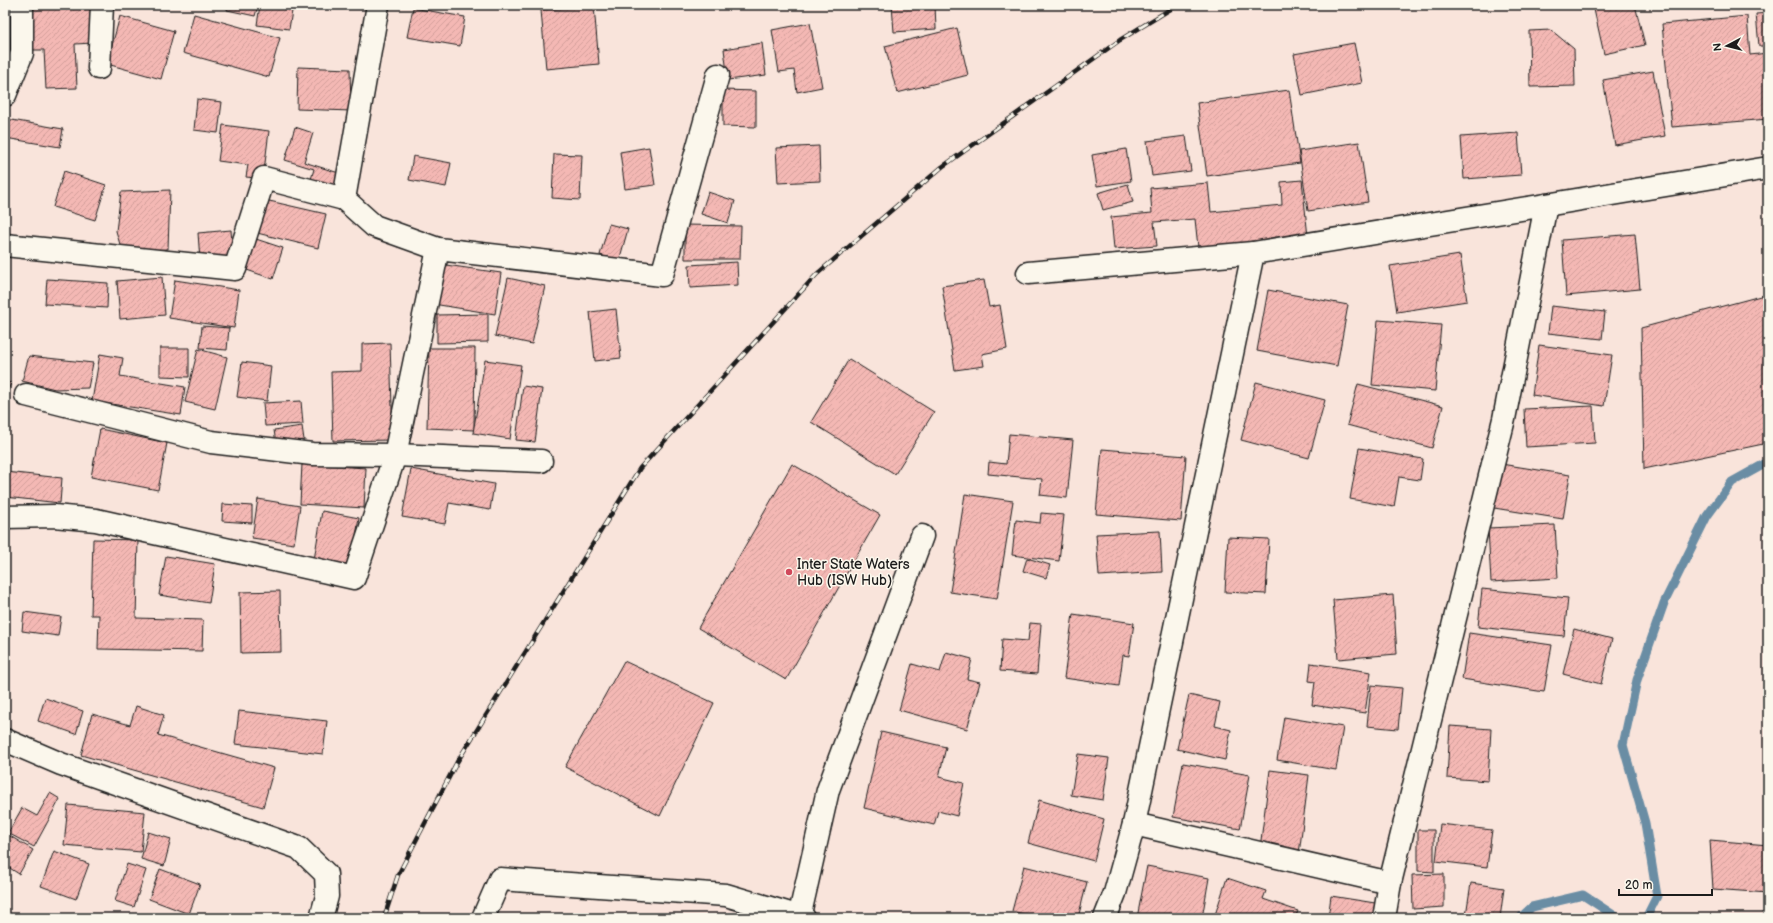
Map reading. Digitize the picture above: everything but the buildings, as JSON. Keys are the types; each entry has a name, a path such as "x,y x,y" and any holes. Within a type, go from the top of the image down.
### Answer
{"street":[{"path":"5,95 22,53 22,5"},
{"path":"99,68 102,5"},
{"path":"344,199 378,5"},
{"path":"5,245 235,269 264,178 344,199 374,226 438,249 662,275 718,75"},
{"path":"1028,273 1253,254 1768,168"},
{"path":"1384,918 1390,883 1504,419 1546,205"},
{"path":"5,517 54,516 96,520 354,578 395,455 438,249"},
{"path":"1106,918 1115,893 1134,824 1253,254"},
{"path":"26,395 211,442 312,454 395,455 541,461"},
{"path":"483,918 484,912 500,880 726,895 801,918 828,790 922,536"},
{"path":"5,740 61,764 299,848 326,874 327,896 321,918"},
{"path":"1134,824 1390,883"}],"waterway":[{"path":"1646,918 1657,896 1645,823 1623,745 1637,680 1664,603 1707,516 1732,482 1768,462"},
{"path":"1520,918 1532,907 1583,895 1618,918"}],"railway":[{"path":"384,918 398,875 457,762 640,468 817,274 942,167 1120,40 1177,5"}],"place":[{"name":"Inter State Waters Hub (ISW Hub)","path":"789,572"}]}
